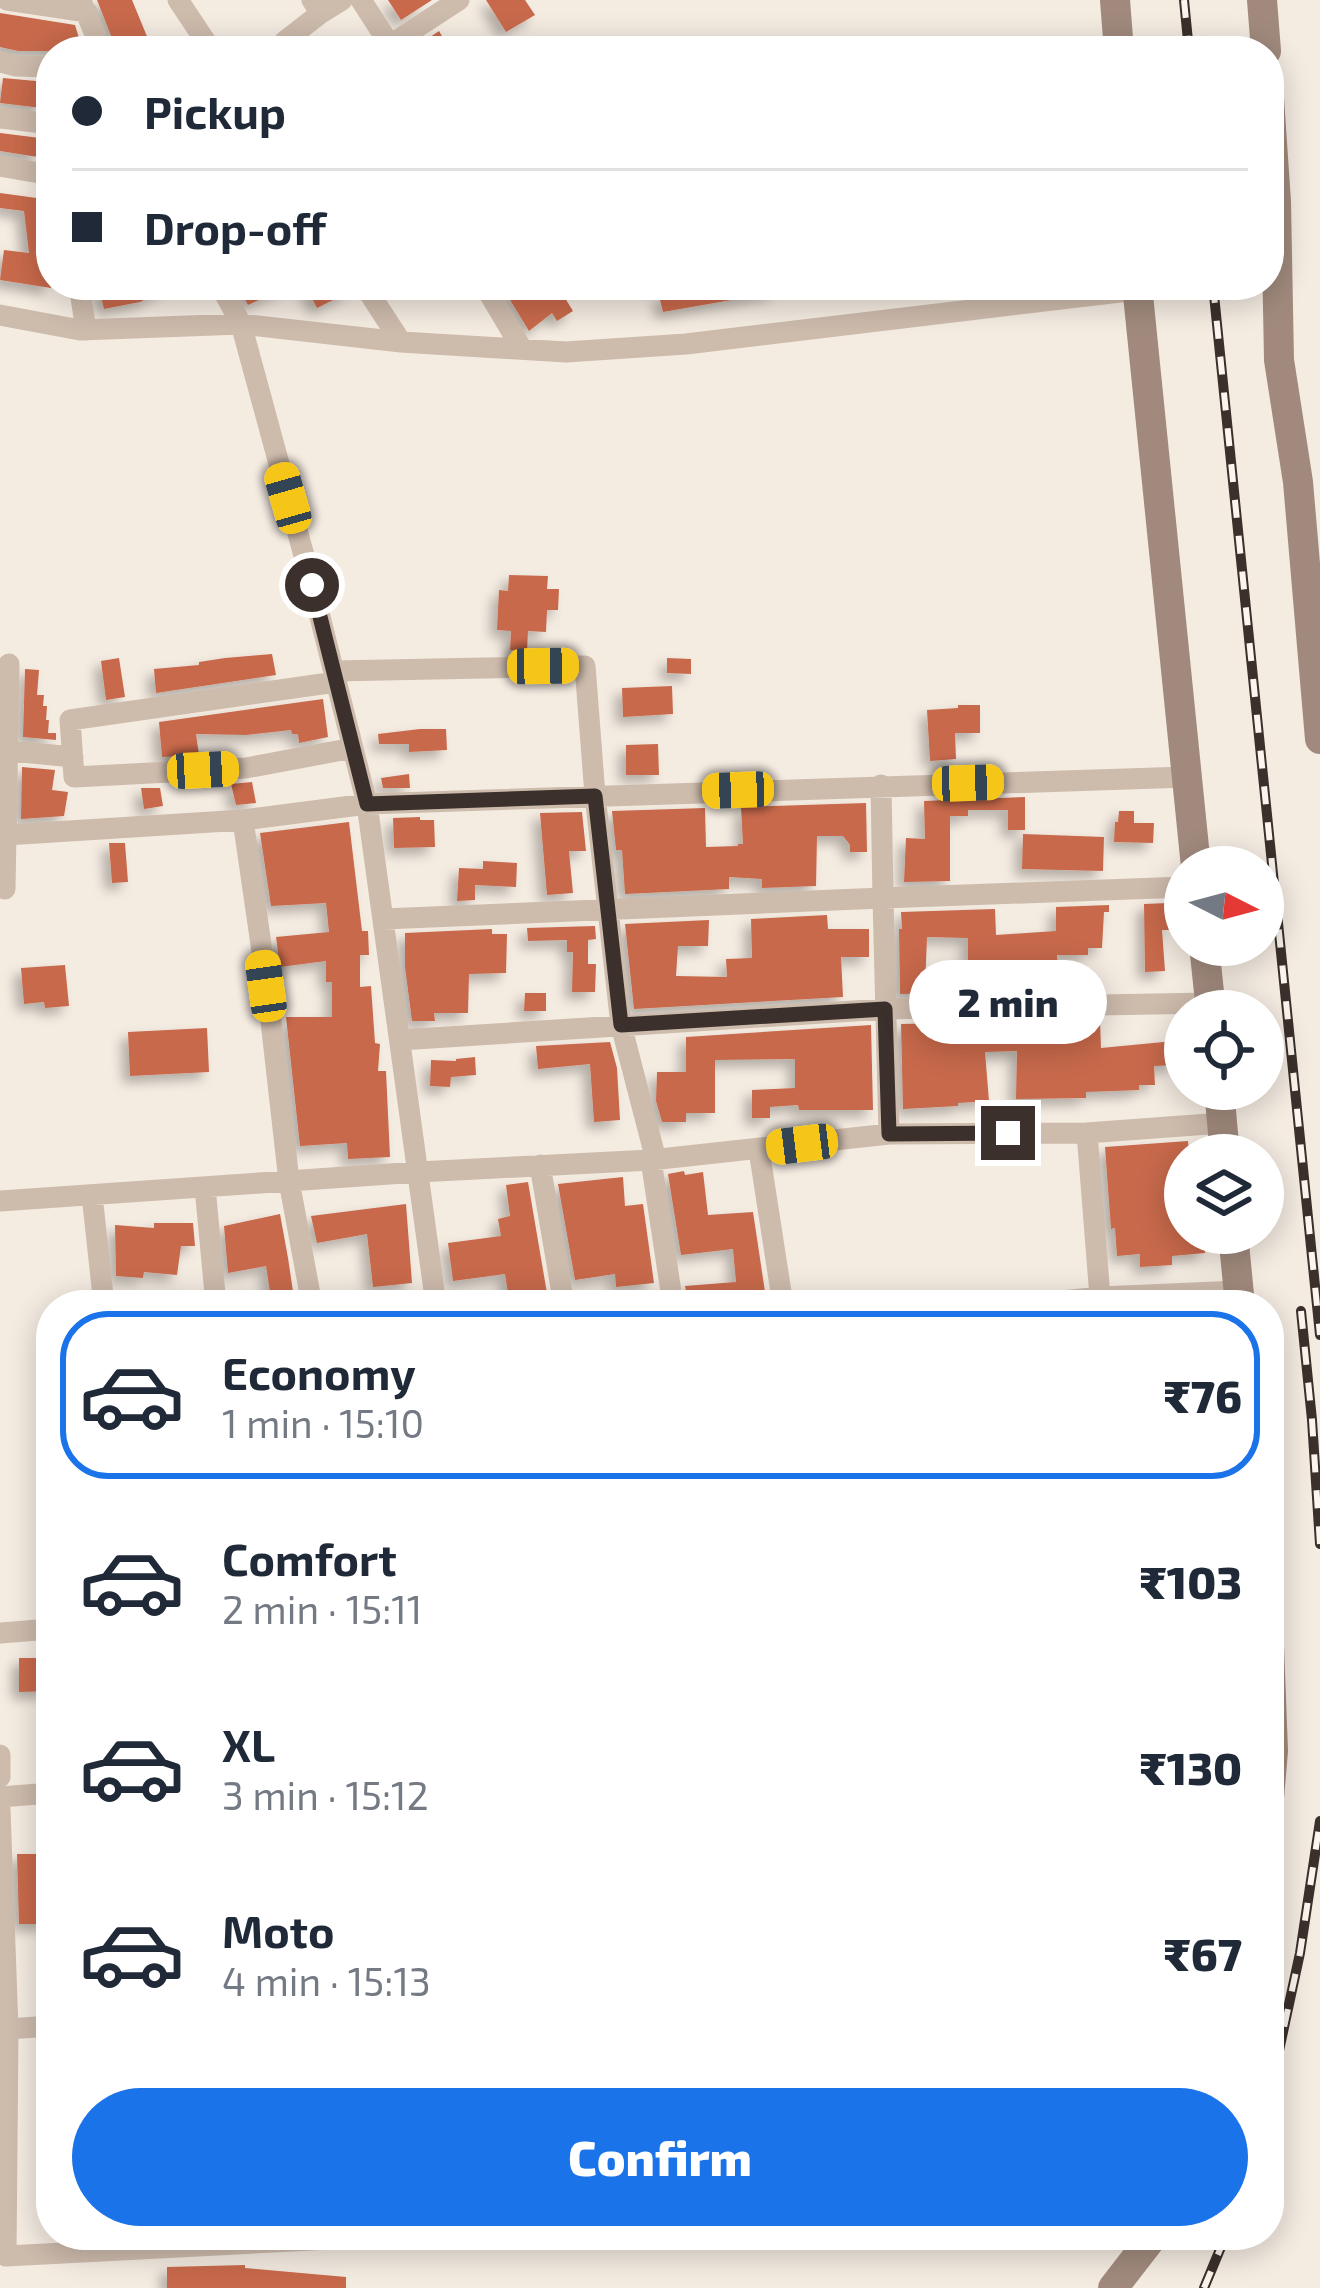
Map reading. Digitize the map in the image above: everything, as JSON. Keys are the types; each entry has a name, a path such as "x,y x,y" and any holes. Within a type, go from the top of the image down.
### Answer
{"street":[{"path":"7,0 84,6 96,36"},
{"path":"178,0 202,36"},
{"path":"294,36 317,6 342,0"},
{"path":"361,0 384,36"},
{"path":"404,36 459,0"},
{"path":"1115,0 1118,36"},
{"path":"1262,0 1265,36"},
{"path":"0,62 36,67"},
{"path":"0,118 36,122"},
{"path":"0,166 36,172"},
{"path":"81,300 86,330"},
{"path":"228,300 241,324 367,804 434,1290"},
{"path":"374,300 401,342"},
{"path":"493,300 522,350"},
{"path":"0,315 86,330 241,324 401,342 566,352 686,344 1040,300"},
{"path":"1138,300 1194,846"},
{"path":"1278,300 1279,360 1298,482 1320,740"},
{"path":"4,889 9,664"},
{"path":"353,748 246,768 74,777 70,719 335,676 585,666 621,1025 654,1152 651,1160 671,1290"},
{"path":"4,750 73,757"},
{"path":"6,835 243,820 367,804 1187,777"},
{"path":"881,785 889,1134"},
{"path":"243,820 289,1181 309,1290"},
{"path":"383,919 1164,888"},
{"path":"400,1040 885,1009 1164,1007"},
{"path":"1221,1110 1223,1134"},
{"path":"0,1201 651,1160 889,1134 1087,1133 1222,1123"},
{"path":"1087,1133 1099,1290"},
{"path":"759,1150 781,1290"},
{"path":"540,1165 561,1290"},
{"path":"205,1187 215,1290"},
{"path":"92,1195 102,1290"},
{"path":"1235,1254 1239,1290"},
{"path":"0,1633 36,1630"},
{"path":"0,1757 0,1777"},
{"path":"0,1797 36,1794"},
{"path":"0,1809 8,2029 7,2257 134,2250"},
{"path":"8,2029 36,2027"},
{"path":"1113,2288 1142,2250"}],"building":[{"path":"97,0 132,0 147,36 111,36"},
{"path":"388,0 432,0 401,20"},
{"path":"486,0 525,0 535,15 506,32"},
{"path":"0,13 75,25 78,36 36,36 36,51 0,47"},
{"path":"3,78 36,81 36,107 0,103"},
{"path":"0,133 36,138 36,157 0,151"},
{"path":"0,193 36,198 36,286 0,280 4,250 29,253 24,211 0,208"},
{"path":"102,300 144,300 140,302 104,309"},
{"path":"510,300 566,300 573,311 557,321 552,313 529,331"},
{"path":"660,300 731,300 663,312"},
{"path":"509,575 548,576 547,589 559,589 558,610 547,610 546,632 528,631 527,651 510,650 511,631 497,630 499,590 508,591"},
{"path":"272,654 276,675 156,693 154,669"},
{"path":"119,658 125,697 106,700 101,661"},
{"path":"667,658 691,659 691,674 667,673"},
{"path":"25,669 39,670 37,695 44,695 48,733 56,733 56,740 23,737"},
{"path":"672,686 673,714 623,717 622,688"},
{"path":"323,699 328,737 299,743 298,734 291,730 196,734 199,755 162,757 159,722"},
{"path":"980,705 980,733 955,733 956,759 930,761 927,710"},
{"path":"446,729 447,750 409,752 409,744 379,744 378,734"},
{"path":"658,744 659,775 626,775 626,745"},
{"path":"22,767 55,770 52,790 68,792 64,816 21,819"},
{"path":"409,774 410,788 383,788 381,778"},
{"path":"252,782 256,803 236,805 231,784"},
{"path":"141,788 160,788 163,806 144,809"},
{"path":"1025,797 1025,830 1008,830 1008,810 968,810 968,816 950,816 950,881 904,882 906,838 925,839 924,801"},
{"path":"866,803 867,852 850,852 843,836 817,836 816,886 762,888 762,879 729,877 729,889 625,894 622,850 616,850 612,811 705,808 706,847 738,846 743,844 741,807"},
{"path":"1119,811 1134,811 1134,823 1154,823 1153,843 1114,842"},
{"path":"582,812 586,851 569,851 573,893 547,895 540,813"},
{"path":"393,818 434,820 435,847 394,848"},
{"path":"349,822 362,931 368,931 369,955 360,955 360,987 371,986 375,1043 380,1044 378,1071 386,1071 390,1157 348,1159 347,1143 300,1146 286,1017 332,1017 332,982 326,982 326,961 280,967 276,937 329,932 326,903 271,906 260,833"},
{"path":"1023,834 1104,837 1103,871 1022,869"},
{"path":"109,843 125,843 128,882 112,883"},
{"path":"483,861 517,863 516,887 475,885 475,900 457,901 459,868 483,869"},
{"path":"1164,903 1165,971 1145,972 1144,904"},
{"path":"1109,905 1109,912 1104,912 1102,948 1088,948 1088,955 1057,955 1060,991 1033,991 1030,960 968,960 968,938 927,937 925,986 962,986 962,993 900,994 901,912 995,909 996,935 1056,931 1056,907"},
{"path":"827,915 828,929 869,929 869,957 841,957 843,997 634,1009 625,924 709,920 708,946 678,946 676,976 727,977 726,959 752,958 751,919"},
{"path":"595,926 596,939 588,940 588,964 596,964 595,992 572,992 573,952 567,952 567,940 528,941 527,928"},
{"path":"492,929 492,934 507,934 506,973 469,974 468,1013 434,1013 435,1021 412,1021 405,933"},
{"path":"65,965 69,1006 24,1004 21,968"},
{"path":"525,993 546,993 546,1011 524,1011"},
{"path":"1100,1020 1101,1048 1164,1042 1164,1066 1154,1066 1155,1085 1139,1085 1139,1090 1086,1092 1086,1098 1016,1099 1017,1051 985,1052 989,1101 903,1109 901,1024"},
{"path":"871,1025 873,1110 799,1110 798,1105 770,1107 770,1118 752,1118 752,1090 795,1088 795,1059 715,1060 715,1113 686,1113 686,1122 662,1122 656,1101 657,1072 686,1072 686,1037"},
{"path":"207,1028 209,1072 130,1076 128,1032"},
{"path":"610,1042 617,1068 620,1120 594,1122 590,1064 538,1069 536,1046"},
{"path":"475,1057 476,1075 451,1077 450,1087 430,1086 431,1060"},
{"path":"1164,1143 1164,1254 1194,1254 1172,1256 1172,1265 1140,1267 1140,1254 1117,1256 1105,1147"},
{"path":"703,1172 708,1215 753,1212 765,1290 686,1290 685,1286 736,1282 733,1249 681,1255 668,1174"},
{"path":"623,1177 625,1206 643,1204 654,1283 616,1287 615,1274 575,1280 558,1184"},
{"path":"528,1182 546,1290 508,1290 505,1274 453,1281 448,1243 501,1236 498,1219 510,1216 506,1185"},
{"path":"406,1204 412,1283 373,1287 367,1234 317,1243 311,1216"},
{"path":"280,1214 293,1290 270,1290 266,1266 228,1273 224,1226"},
{"path":"154,1223 193,1223 195,1246 181,1246 177,1275 116,1276 115,1225 154,1228"},
{"path":"19,1658 36,1658 36,1691 19,1692"},
{"path":"17,1854 36,1854 36,1924 19,1924"},
{"path":"245,2265 346,2277 346,2288 167,2288 167,2267"}],"railway":[{"path":"1184,0 1188,36"},
{"path":"1215,300 1320,1335"},
{"path":"1301,1311 1320,1544"},
{"path":"1284,2027 1320,1821"},
{"path":"1204,2288 1220,2250"}],"route":[{"path":"312,585 367,804 595,796 621,1025 885,1009 889,1134 1008,1133"}]}
